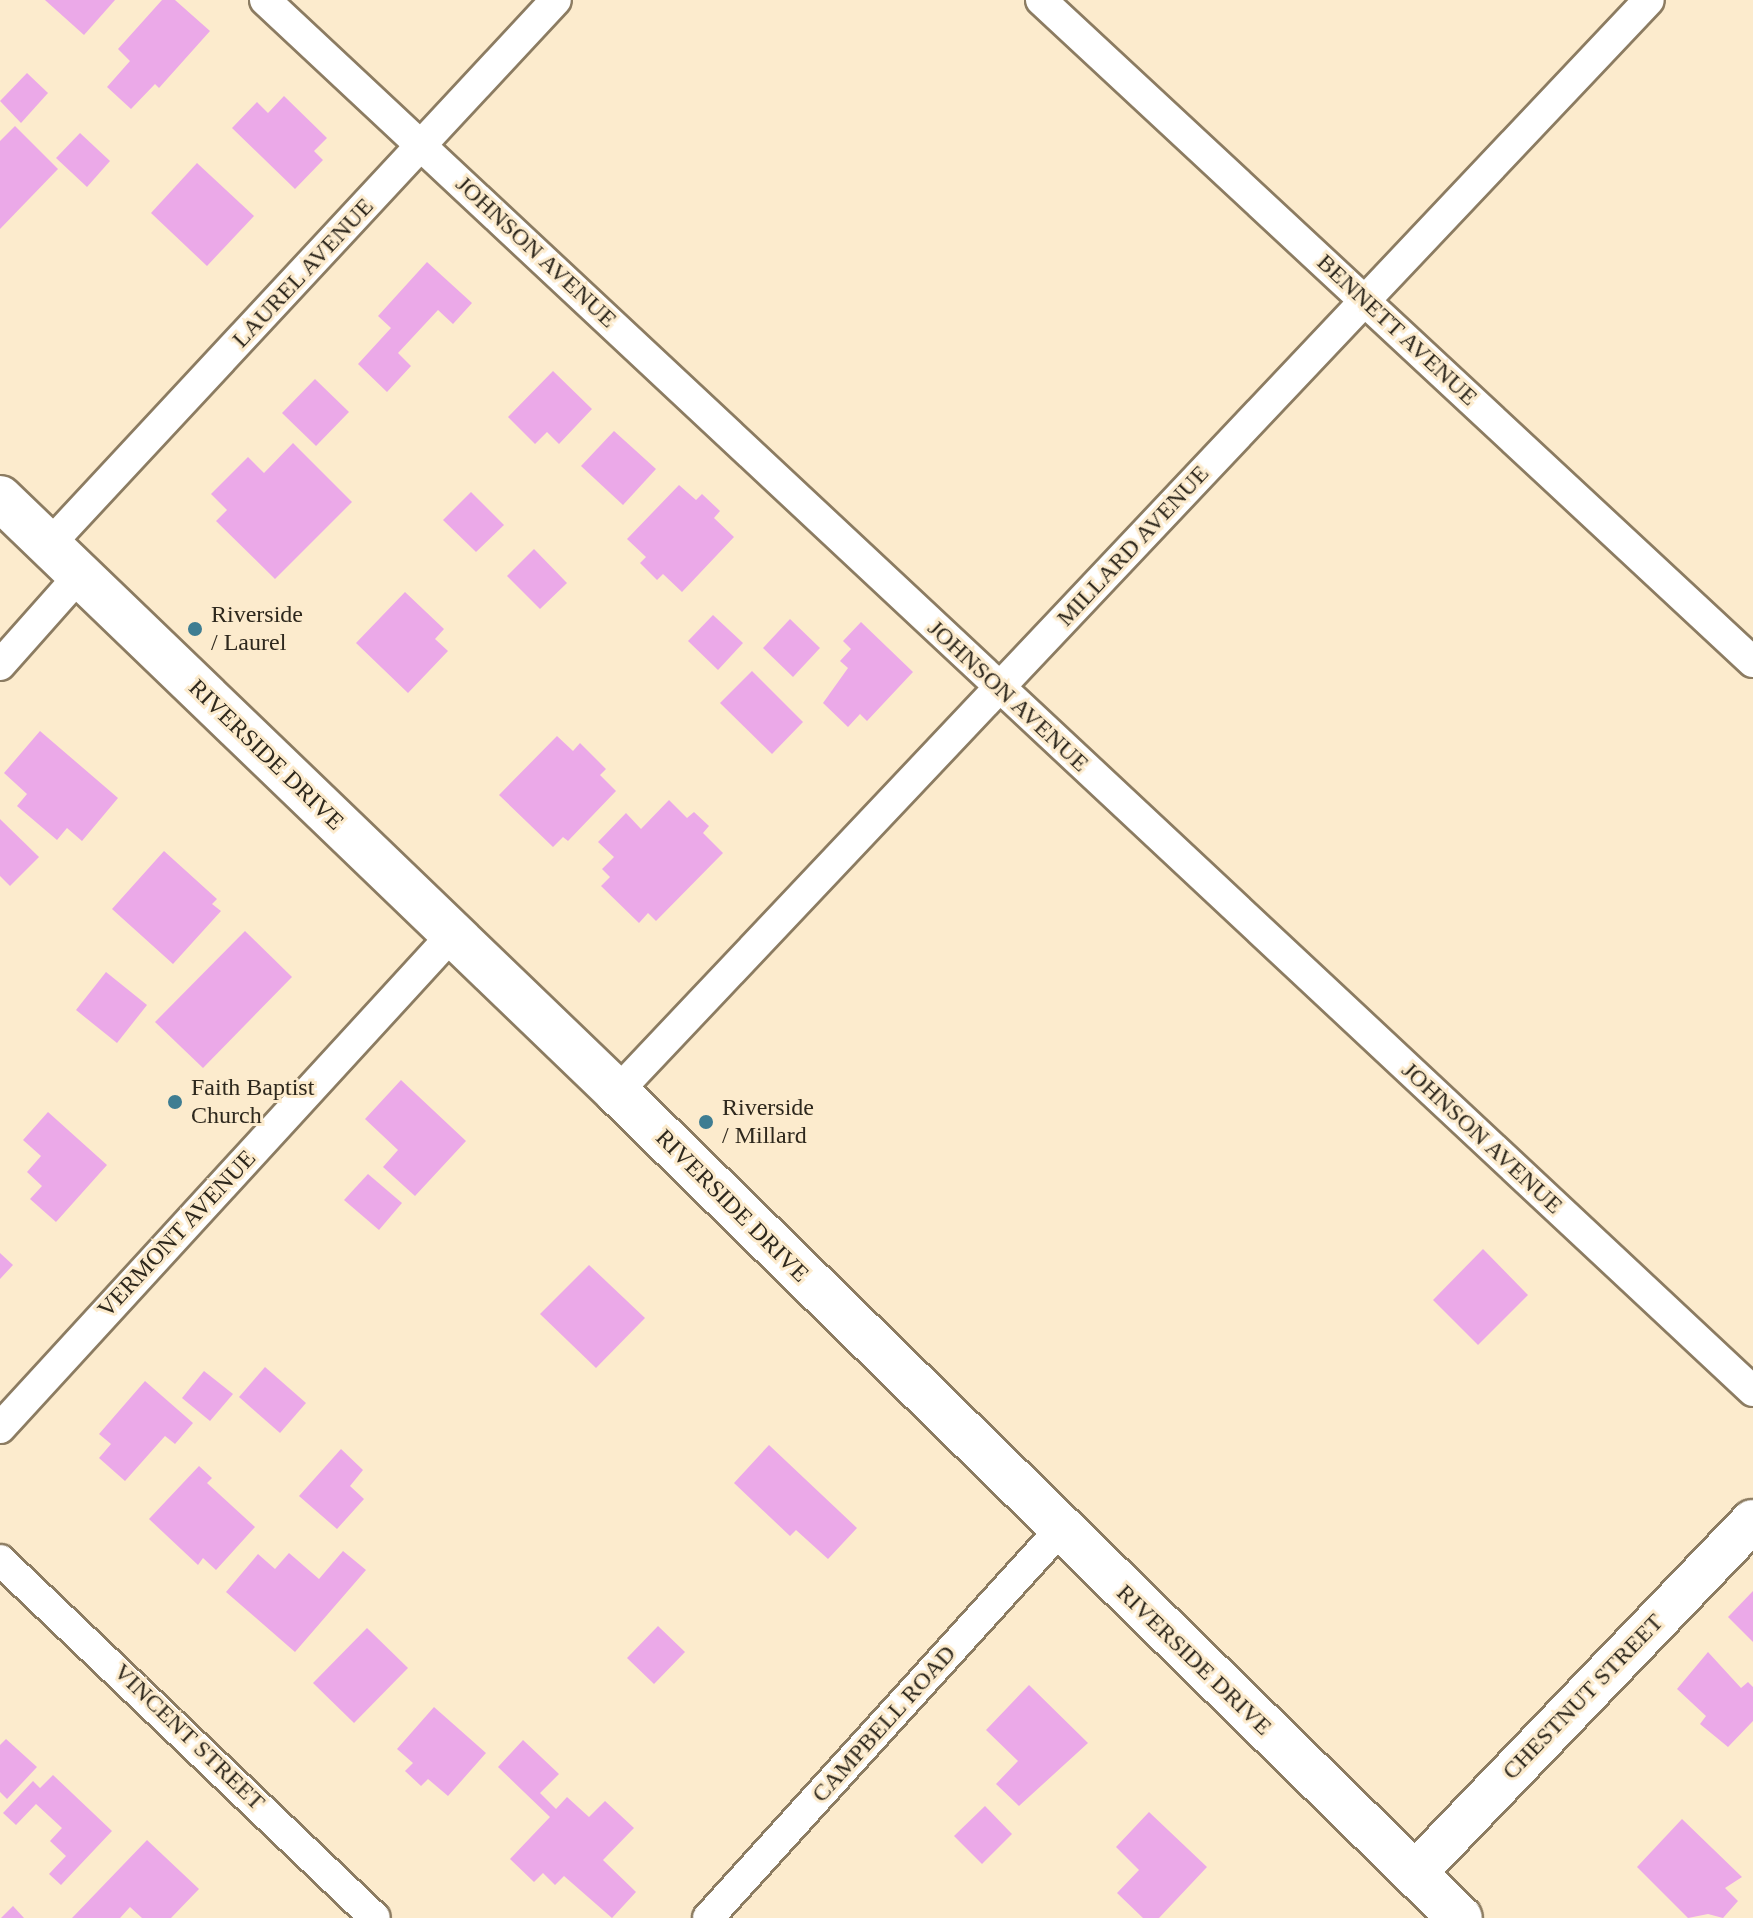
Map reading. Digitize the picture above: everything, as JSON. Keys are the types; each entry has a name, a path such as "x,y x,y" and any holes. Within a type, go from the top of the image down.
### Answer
{"main road":[{"name":"RIVERSIDE DRIVE","path":"0,498 617,1092 1060,1530 1460,1918"}],"street":[{"name":"JOHNSON AVENUE","path":"265,0 1753,1391"},
{"name":"LAUREL AVENUE","path":"49,545 556,0"},
{"name":"BENNETT AVENUE","path":"1041,0 1753,662"},
{"name":"MILLARD AVENUE","path":"617,1092 1649,0"},
{"path":"0,665 80,575"},
{"name":"VERMONT AVENUE","path":"0,1428 452,935"},
{"name":"CHESTNUT STREET","path":"1414,1874 1753,1521"},
{"name":"CAMPBELL ROAD","path":"708,1918 1060,1530"},
{"name":"VINCENT STREET","path":"0,1560 375,1918"}],"building":[{"path":"45,0 115,0 84,35"},
{"path":"162,0 175,0 210,31 159,88 155,84 131,109 107,87 130,61 118,49"},
{"path":"27,73 48,93 21,123 0,101"},
{"path":"284,96 327,138 314,151 323,160 295,189 232,128 257,102 268,113"},
{"path":"15,126 58,169 0,229 0,141"},
{"path":"80,133 110,161 87,187 56,158"},
{"path":"197,163 254,216 207,266 151,213"},
{"path":"427,262 472,303 453,324 438,310 398,353 411,366 387,392 358,364 391,328 378,316"},
{"path":"553,371 592,409 559,444 547,432 535,444 508,417"},
{"path":"315,379 349,412 316,446 282,413"},
{"path":"614,431 656,469 623,505 581,466"},
{"path":"293,443 352,502 275,579 216,521 227,510 211,494 248,457 264,473"},
{"path":"679,485 696,500 702,494 720,511 714,518 734,537 682,592 663,574 657,580 640,563 646,557 627,539"},
{"path":"471,492 504,525 476,552 443,520"},
{"path":"534,549 567,583 540,609 507,576"},
{"path":"405,592 444,629 435,639 448,651 408,693 356,643"},
{"path":"713,615 743,643 718,670 688,641"},
{"path":"790,619 820,648 793,677 763,648"},
{"path":"861,622 913,672 867,721 860,714 848,727 823,703 848,668 840,661 851,649 843,641"},
{"path":"752,671 803,722 772,754 720,703"},
{"path":"40,731 118,798 82,841 67,828 57,840 17,806 27,794 4,773"},
{"path":"557,736 573,751 580,743 606,769 600,775 616,791 568,841 563,837 553,847 499,795"},
{"path":"669,800 687,818 694,812 709,826 703,833 723,853 656,921 648,913 639,923 601,886 610,877 602,869 614,857 598,842 626,813 641,829"},
{"path":"0,819 39,857 10,886 0,876"},
{"path":"164,851 217,899 212,904 221,911 173,964 112,909"},
{"path":"245,931 292,977 203,1068 155,1022"},
{"path":"106,972 147,1005 117,1043 76,1010"},
{"path":"401,1080 466,1141 415,1196 383,1167 398,1150 365,1119"},
{"path":"48,1112 107,1165 56,1222 30,1199 42,1186 27,1172 41,1156 23,1140"},
{"path":"368,1174 402,1203 379,1230 344,1200"},
{"path":"1483,1249 1528,1295 1478,1345 1433,1300"},
{"path":"0,1253 13,1265 0,1279"},
{"path":"589,1265 645,1318 596,1368 540,1314"},
{"path":"265,1367 306,1403 280,1433 239,1397"},
{"path":"204,1371 233,1394 210,1421 182,1398"},
{"path":"145,1381 193,1423 175,1444 165,1436 125,1481 99,1458 111,1444 99,1434"},
{"path":"769,1445 857,1528 828,1559 796,1530 790,1536 734,1483"},
{"path":"341,1449 363,1470 350,1486 364,1499 337,1529 299,1496"},
{"path":"199,1466 212,1478 207,1483 255,1527 216,1570 203,1558 198,1565 149,1519"},
{"path":"343,1551 366,1570 295,1652 226,1592 258,1554 275,1569 289,1553 319,1579"},
{"path":"1753,1591 1753,1642 1728,1617"},
{"path":"658,1626 685,1652 654,1684 627,1658"},
{"path":"367,1628 408,1668 354,1723 313,1683"},
{"path":"1708,1652 1741,1688 1748,1682 1753,1687 1753,1721 1728,1747 1700,1724 1706,1716 1677,1689"},
{"path":"1029,1685 1088,1743 1019,1806 996,1784 1018,1761 986,1730"},
{"path":"434,1707 486,1753 448,1796 428,1779 421,1786 405,1771 413,1763 397,1749"},
{"path":"6,1739 37,1767 7,1799 0,1792 0,1745"},
{"path":"523,1740 559,1774 540,1793 556,1809 567,1797 589,1817 605,1801 634,1828 603,1860 636,1892 612,1918 564,1876 555,1885 543,1873 534,1882 510,1859 550,1817 498,1767"},
{"path":"53,1775 112,1831 61,1885 49,1874 66,1856 50,1841 62,1828 36,1804 16,1825 3,1813 33,1781 40,1788"},
{"path":"985,1806 1012,1834 982,1864 954,1836"},
{"path":"1149,1812 1207,1867 1159,1918 1143,1918 1117,1893 1139,1870 1116,1847"},
{"path":"1682,1819 1742,1877 1725,1888 1738,1901 1723,1918 1708,1914 1688,1918 1637,1867"},
{"path":"147,1840 199,1889 171,1918 142,1918 130,1907 120,1918 72,1918"},
{"path":"13,1906 24,1918 1,1918"}],"place":[{"name":"Riverside / Laurel","path":"195,629"},
{"name":"Faith Baptist Church","path":"175,1102"},
{"name":"Riverside / Millard","path":"706,1122"}]}
